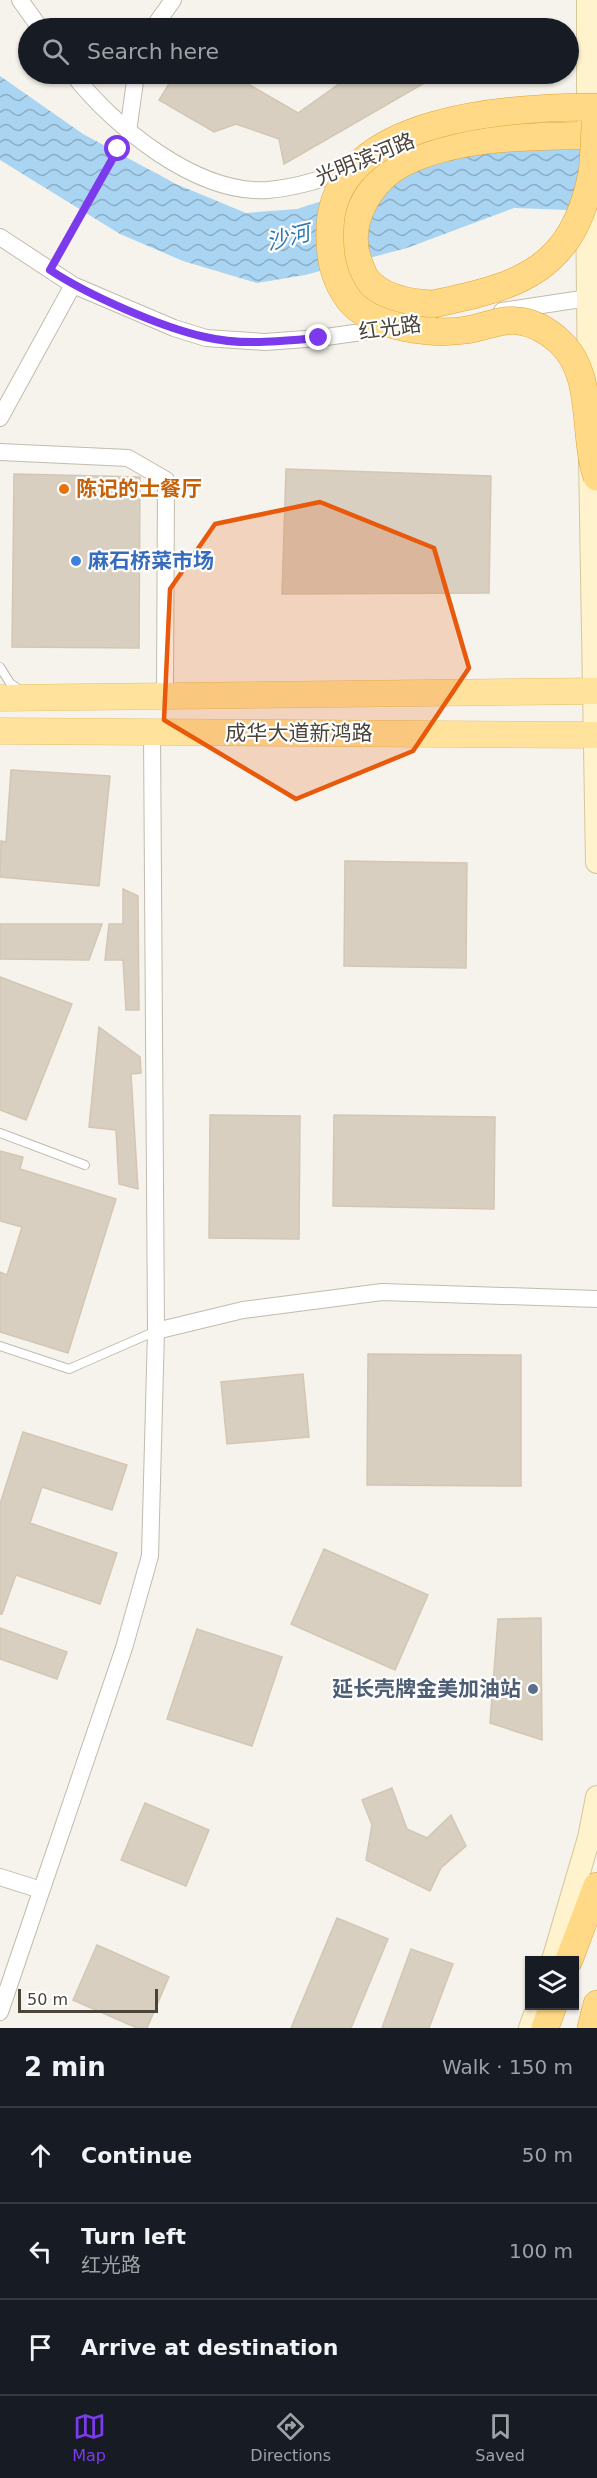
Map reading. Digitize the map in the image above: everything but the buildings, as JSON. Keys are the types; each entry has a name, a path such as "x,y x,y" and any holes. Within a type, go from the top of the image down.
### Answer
{"highway":[{"path":"593,118 490,112 446,122 385,146 363,160 339,190 330,220 329,251 335,277 352,302 374,317 398,326 430,332 465,330 518,320 542,328 560,342 579,365 597,477"},
{"path":"593,118 592,171 579,222 564,245 543,267 484,292 433,304 412,303 386,295 366,279 355,252 356,228 364,200 383,178 406,162 434,151 521,137 586,135 593,118"},
{"path":"571,1956 597,1886"},
{"path":"591,2028 597,2004"},
{"path":"545,2028 552,2010"}],"main road":[{"path":"588,0 593,118 587,234 597,862"},
{"name":"成华大道新鸿路","path":"0,698 596,691"},
{"name":"成华大道新鸿路","path":"0,731 596,735"},
{"path":"554,1956 589,1838 597,1797"},
{"path":"530,2028 537,2010"}],"street":[{"path":"20,0 33,18"},
{"path":"160,18 173,0"},
{"name":"光明滨河路","path":"82,84 128,132 186,171 227,184 267,190 326,179 387,150 460,125 490,118 593,118"},
{"path":"128,132 135,84"},
{"name":"红光路","path":"0,237 73,285 174,328 206,338 265,342 319,338 588,298"},
{"path":"0,418 73,285"},
{"path":"0,452 128,458 166,480 165,697"},
{"path":"0,2012 124,1648 150,1556 156,1331 152,732"},
{"path":"156,1331 243,1310 382,1292 597,1299"},
{"path":"0,1877 41,1890"}],"lane":[{"path":"0,668 10,683 30,697"},
{"path":"0,1133 86,1165"},
{"path":"0,1346 69,1370 156,1331"}],"path":[{"path":"50,270 128,132"}],"highlighted area":[{"path":"320,502 434,548 469,668 413,751 296,799 164,720 170,589 215,524"}],"water":[{"name":"沙河","path":"0,76 83,134 176,184 246,213 297,209 483,150 597,149 597,211 514,208 407,248 305,275 257,283 183,261 120,234 0,160"}],"place":[{"name":"陈记的士餐厅","path":"64,489"},
{"name":"麻石桥菜市场","path":"76,561"},
{"name":"延长壳牌金美加油站","path":"533,1689"}],"route":[{"path":"118,149 50,270 73,285 174,328 206,338 265,342 319,338"}]}
